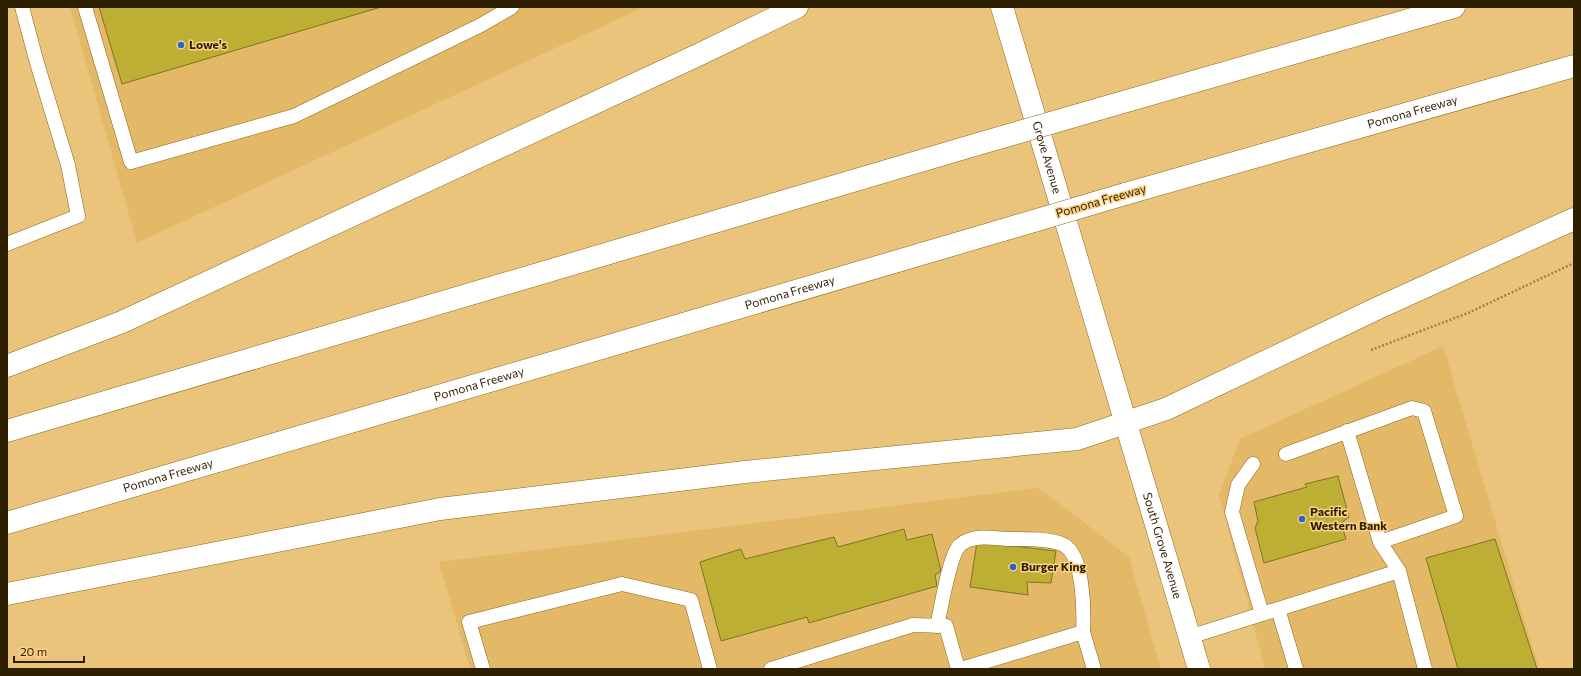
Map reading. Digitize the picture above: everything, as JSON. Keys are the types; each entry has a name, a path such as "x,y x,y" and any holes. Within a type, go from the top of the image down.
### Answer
{"main road":[{"path":"7,366 122,322 698,55 797,7"},
{"name":"Grove Avenue","path":"1002,7 1126,423"},
{"path":"7,431 978,144 1454,7"},
{"name":"Pomona Freeway","path":"7,523 1125,194 1574,66"},
{"path":"7,594 440,509 746,472 1077,439 1166,409 1378,308 1574,220"},
{"name":"South Grove Avenue","path":"1126,423 1199,669"}],"lane":[{"path":"7,244 78,216 68,164 22,7"},
{"path":"85,7 131,162 294,116 481,25 512,7"},
{"path":"1286,454 1412,408 1424,411 1456,516 1380,542"},
{"path":"1347,431 1380,542 1399,571 1426,669"},
{"path":"1253,464 1238,485 1232,512 1262,614"},
{"path":"937,626 952,559 960,545 974,538 1050,541 1065,546 1073,554 1081,580 1084,607 1084,632 1094,669"},
{"path":"1190,637 1399,571"},
{"path":"483,669 469,622 622,584 691,600 710,669"},
{"path":"1278,609 1296,669"},
{"path":"770,669 913,625 946,626 959,669 1084,632"}],"path":[{"path":"1371,350 1468,313 1574,263"}],"shaded area":[{"path":"70,7 644,7 137,243"},
{"path":"1443,346 1539,669 1265,669 1219,495 1240,439"},
{"path":"1039,488 1129,557 1161,669 470,669 439,562"}],"building":[{"name":"Lowe's","path":"99,7 381,7 122,84"},
{"name":"Pacific Western Bank","path":"1338,476 1349,517 1341,523 1346,539 1264,563 1255,528 1258,521 1254,502 1307,487 1305,484"},
{"path":"904,529 907,540 932,534 941,571 935,575 937,586 809,623 807,617 721,641 700,562 741,549 745,559 834,537 838,547"},
{"path":"1495,539 1537,669 1458,669 1426,558"},
{"name":"Burger King","path":"977,542 1056,551 1051,583 1027,582 1028,595 970,587"}],"place":[{"name":"Lowe's","path":"181,45"},
{"name":"Pacific Western Bank","path":"1302,519"},
{"name":"Burger King","path":"1013,567"}]}
